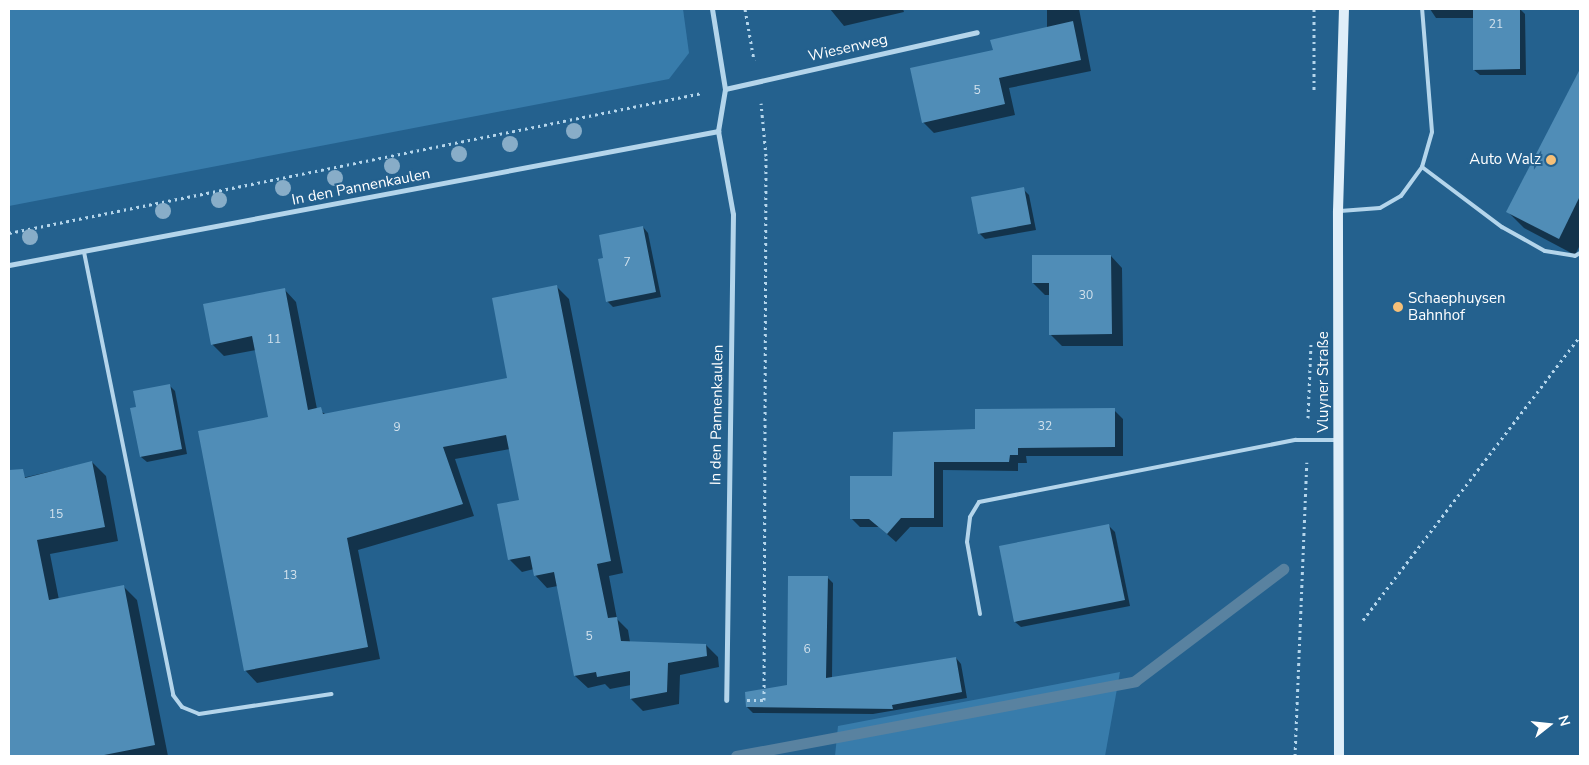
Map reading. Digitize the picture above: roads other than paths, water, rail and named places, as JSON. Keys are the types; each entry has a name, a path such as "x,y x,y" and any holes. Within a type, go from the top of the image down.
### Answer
{"main road":[{"name":"Vluyner Straße","path":"1339,756 1338,211 1344,9"}],"street":[{"name":"In den Pannenkaulen","path":"712,9 725,89 718,131 733,214 726,700"},
{"name":"Wiesenweg","path":"725,89 977,32"},
{"name":"In den Pannenkaulen","path":"9,265 718,131"}],"lane":[{"path":"1338,211 1380,208 1401,196 1422,167 1432,132 1422,9"},
{"path":"1422,167 1502,227 1544,251 1575,256 1580,253"},
{"path":"84,252 173,695 182,707 199,714 331,694"},
{"path":"980,614 967,542 970,517 979,502 1308,439 1339,440"}],"waterway":[{"path":"736,756 1135,681 1283,569"}],"place":[{"name":"Auto Walz","path":"1551,160"},
{"name":"Schaephuysen Bahnhof","path":"1398,307"}]}
